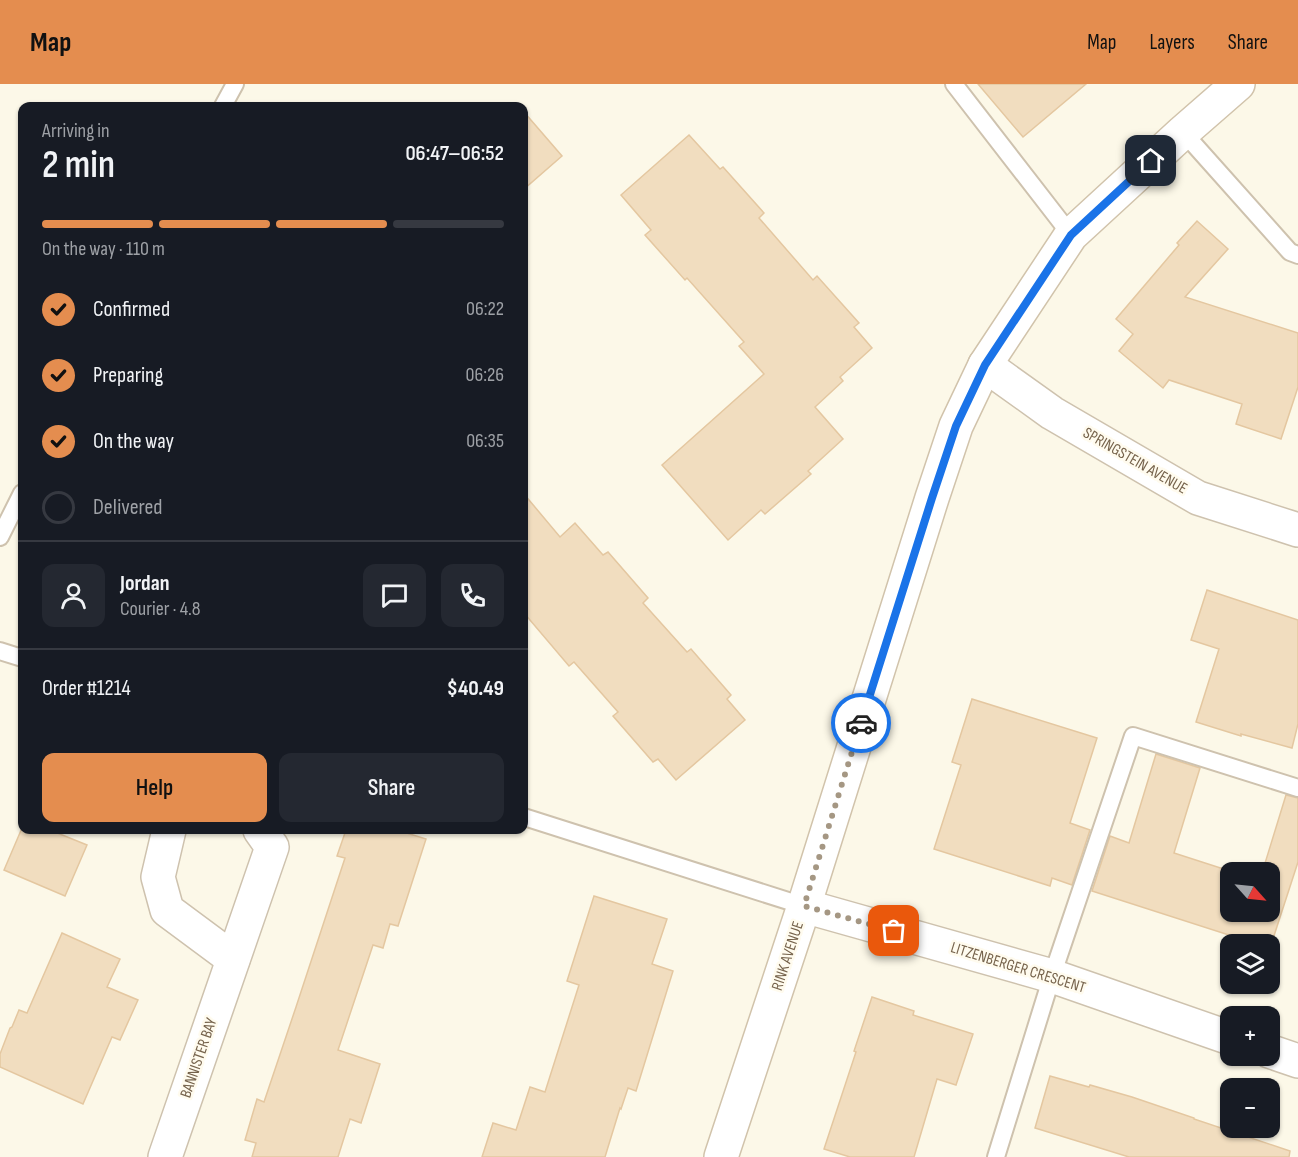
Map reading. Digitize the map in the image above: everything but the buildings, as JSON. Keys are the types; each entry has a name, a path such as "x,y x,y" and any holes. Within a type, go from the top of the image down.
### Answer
{"street":[{"name":"RINK AVENUE","path":"722,1157 804,906 935,488 956,426 985,365 1071,235 1238,84"},
{"name":"SPRINGSTEIN AVENUE","path":"985,365 1052,413 1198,498 1298,530"},
{"path":"168,834 158,877 167,910 233,959"},
{"name":"BANNISTER BAY","path":"165,1157 272,847 263,834"},
{"name":"LITZENBERGER CRESCENT","path":"804,906 1052,976 1220,1035"},
{"path":"1280,1055 1298,1061"}],"lane":[{"path":"226,102 235,84"},
{"path":"954,84 1071,235"},
{"path":"1183,132 1290,252 1298,255"},
{"path":"0,537 18,501"},
{"path":"0,651 18,657"},
{"path":"996,1157 1052,976 1133,736 1298,788"},
{"path":"528,817 804,906"}],"way so far":[{"path":"861,723 804,906 894,931"}],"route":[{"path":"861,723 956,426 985,365 1071,235 1151,161"}]}
